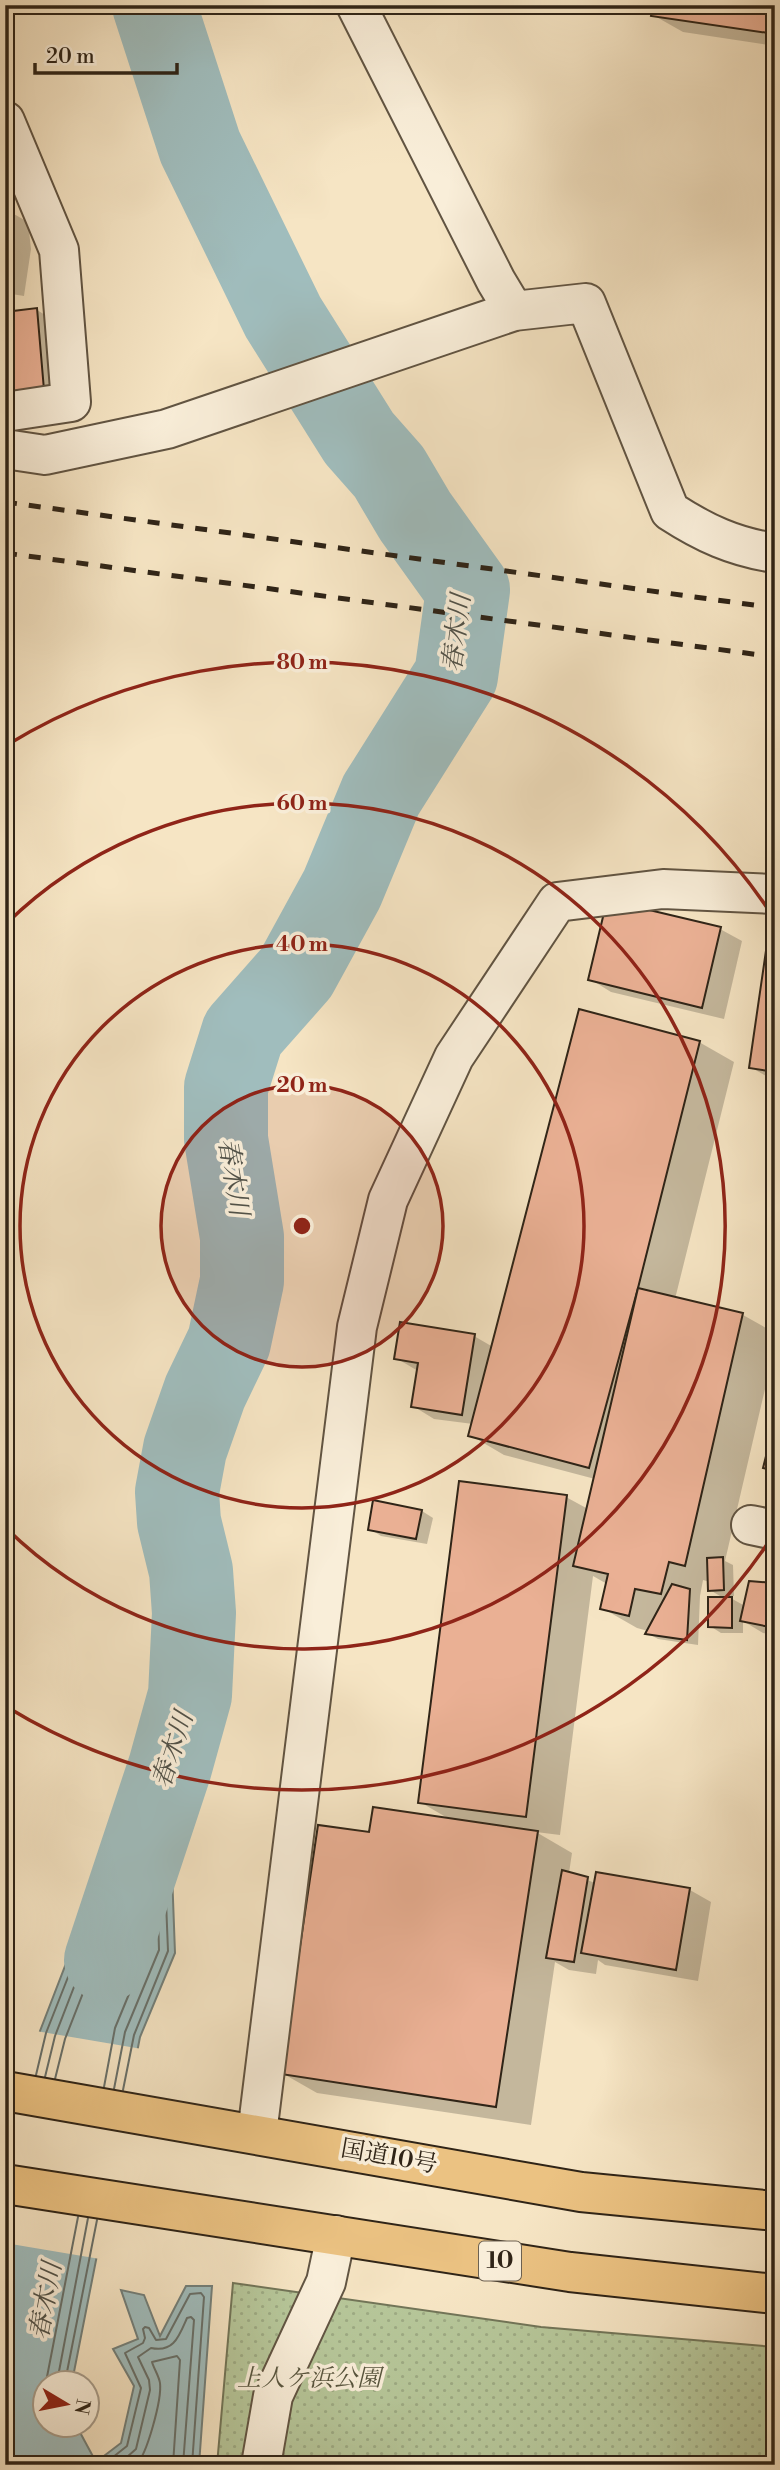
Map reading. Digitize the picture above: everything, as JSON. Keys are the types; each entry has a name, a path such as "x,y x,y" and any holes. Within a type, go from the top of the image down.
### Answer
{"highway":[{"name":"国道10号","path":"8,2091 581,2192 775,2211"},
{"name":"10","path":"5,2184 570,2272 775,2294"}],"street":[{"path":"356,5 496,281 504,314"},
{"path":"5,121 59,250 71,402 5,412"},
{"path":"5,449 45,455 167,429 504,314 586,303 670,511 698,529 745,549 775,553"},
{"path":"249,2132 357,1327 388,1200 454,1056 557,902 663,889 775,894"},
{"path":"261,2465 273,2396 326,2282 335,2235"}],"green space":[{"name":"上人ケ浜公園","path":"233,2283 541,2327 775,2347 775,2465 217,2465"}],"water":[{"path":"133,1841 172,1872 175,1953 140,2037 75,2368 32,2368 32,2438 83,2438 96,2462 121,2443 134,2386 113,2349 138,2339 121,2290 144,2295 160,2336 186,2286 212,2286 199,2465 5,2465 5,2176 40,2031 77,1935"}],"pier":[{"path":"36,2031 142,2049 100,2259 5,2243 5,2161"}],"building":[{"path":"653,5 775,5 775,34 651,16"},
{"path":"5,208 10,236 5,269"},
{"path":"37,308 44,390 10,393 5,312"},
{"path":"607,900 721,927 702,1008 588,980"},
{"path":"771,916 775,916 775,1072 749,1068"},
{"path":"579,1009 700,1041 638,1288 589,1468 468,1436"},
{"path":"638,1288 743,1313 685,1566 669,1562 661,1594 635,1589 629,1616 600,1609 608,1574 573,1566"},
{"path":"400,1322 475,1334 462,1415 411,1407 418,1363 394,1359"},
{"path":"775,1421 775,1471 763,1468"},
{"path":"459,1481 567,1495 526,1817 418,1803"},
{"path":"373,1500 422,1510 416,1539 368,1530"},
{"path":"723,1557 724,1590 708,1591 707,1558"},
{"path":"749,1581 775,1583 775,1628 740,1621"},
{"path":"672,1584 690,1589 687,1640 645,1634"},
{"path":"708,1597 732,1597 732,1628 708,1627"},
{"path":"373,1807 538,1831 496,2107 281,2074 318,1825 369,1832"},
{"path":"562,1870 588,1877 574,1962 546,1958"},
{"path":"596,1872 690,1888 676,1970 581,1953"}],"waterway":[{"name":"春木川","path":"106,1960 170,1767 190,1695 194,1613 191,1571 179,1522 177,1492 185,1449 205,1392 229,1342 242,1281 242,1237 226,1139 226,1087 243,1033 296,973 342,889 381,795 456,676 468,590 415,516 389,472 359,438 283,317 200,147 154,5"}],"railway":[{"path":"5,502 775,608"},
{"path":"5,553 775,657"}]}
